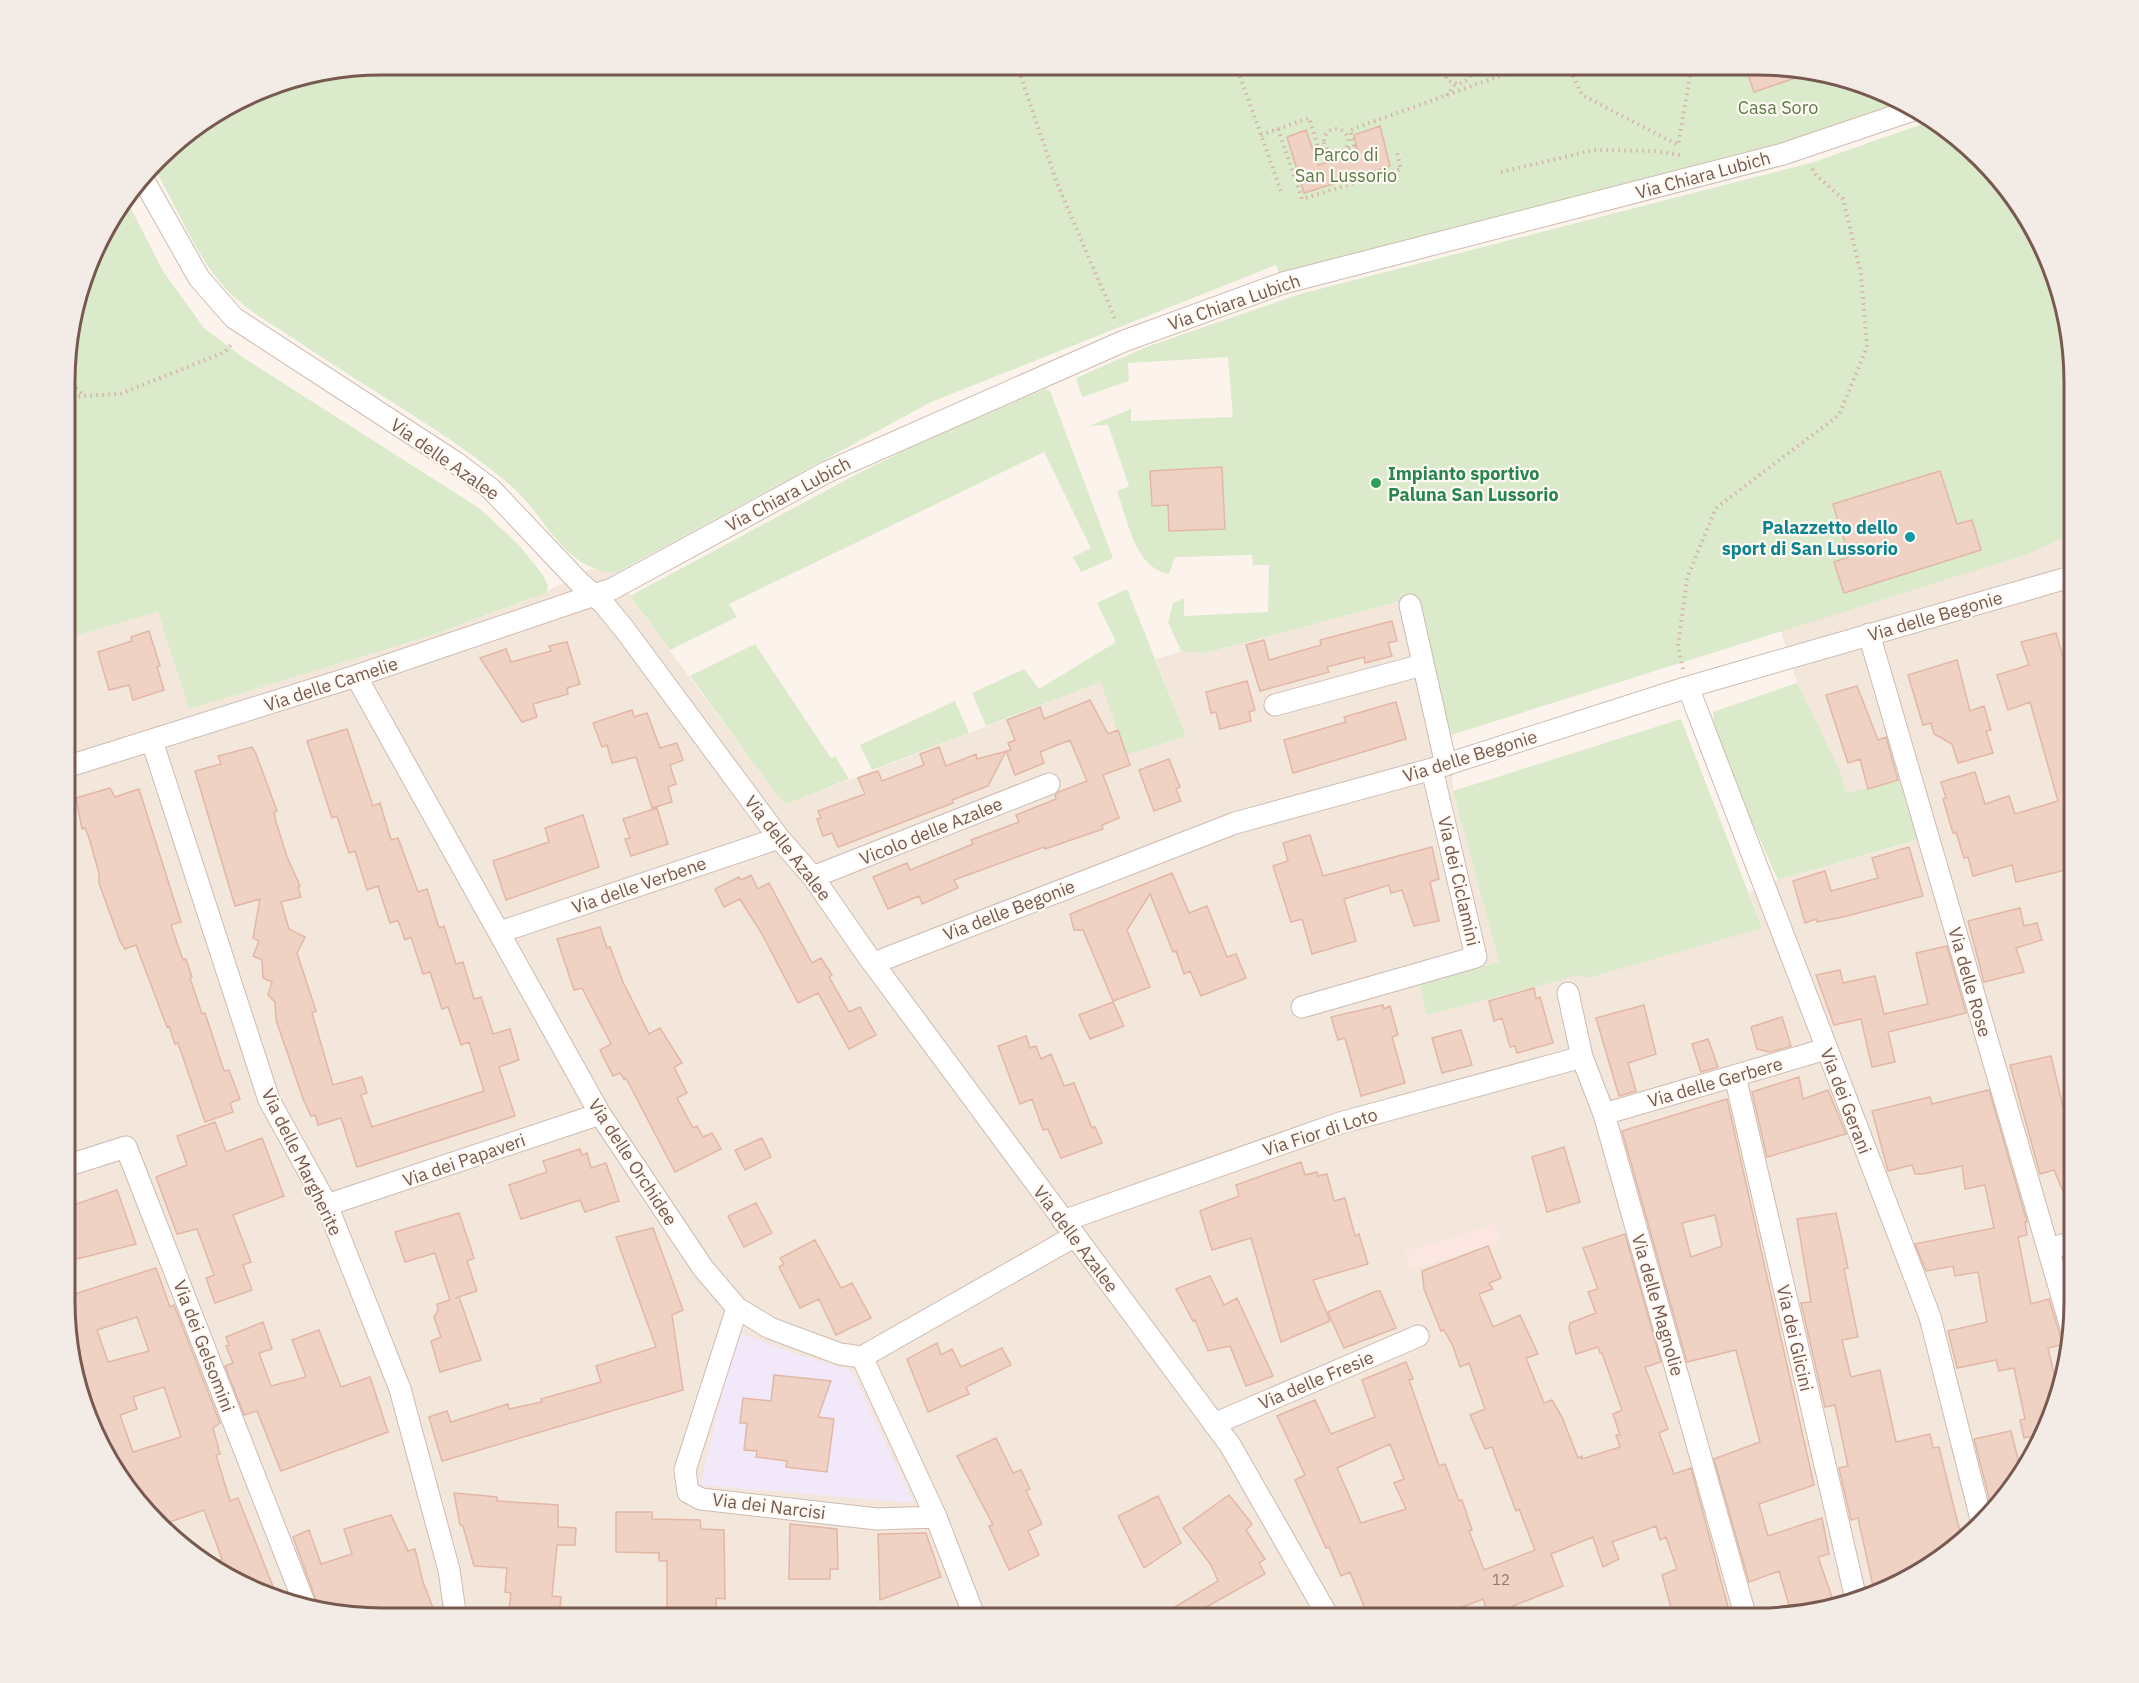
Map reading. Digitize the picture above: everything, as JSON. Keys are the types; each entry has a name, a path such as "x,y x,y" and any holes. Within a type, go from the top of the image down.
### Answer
{"street":[{"name":"Via Chiara Lubich","path":"594,595 612,589 827,472 1129,339 1283,283 1799,149 1905,113"},
{"name":"Via delle Azalee","path":"146,185 199,278 220,304 245,328 455,462 491,489 594,595 632,639 779,838 813,878 1214,1424 1253,1484 1323,1608"},
{"name":"Via delle Begonie","path":"874,963 1235,823 1439,767 1688,687 2064,579"},
{"name":"Via delle Camelie","path":"75,764 356,676 594,595"},
{"name":"Via dei Ciclamini","path":"1302,1007 1476,957 1410,605"},
{"name":"Via delle Rose","path":"1869,634 2064,1303"},
{"path":"1275,705 1422,665"},
{"name":"Via delle Orchidee","path":"356,676 600,1114 703,1268 737,1308 770,1328 840,1354 862,1357"},
{"name":"Via dei Gerani","path":"1688,687 1930,1317 1979,1513"},
{"name":"Via delle Margherite","path":"152,741 269,1100 327,1205 400,1389 449,1570 455,1608"},
{"name":"Vicolo delle Azalee","path":"813,878 1049,784"},
{"name":"Via delle Verbene","path":"500,932 779,838"},
{"name":"Via delle Magnolie","path":"1568,993 1582,1057 1604,1114 1743,1608"},
{"name":"Via delle Gerbere","path":"1604,1114 1826,1049"},
{"name":"Via Fior di Loto","path":"1069,1229 1340,1123 1582,1057"},
{"name":"Via dei Glicini","path":"1735,1076 1854,1592"},
{"name":"Via dei Papaveri","path":"327,1205 600,1114"},
{"name":"Via dei Gelsomini","path":"75,1163 126,1147 302,1598"},
{"path":"971,1608 936,1517 862,1357 1069,1229"},
{"path":"2048,1249 2064,1245"},
{"name":"Via dei Narcisi","path":"737,1308 685,1470 688,1492 701,1499 877,1519 936,1517"},
{"name":"Via delle Fresie","path":"1214,1424 1419,1336"}],"path":[{"path":"1020,75 1057,183 1129,339"},
{"path":"1240,75 1281,191"},
{"path":"1444,75 1454,85"},
{"path":"1447,96 1454,85 1467,82 1471,75"},
{"path":"1261,135 1309,118 1321,157 1354,146 1350,130 1503,75"},
{"path":"1572,75 1581,96 1678,145 1690,75"},
{"path":"1278,129 1302,199 1401,169 1397,153"},
{"path":"1335,153 1326,147 1325,140 1328,133 1335,130 1342,131 1347,137 1348,145 1343,151"},
{"path":"1688,687 1678,646 1687,578 1716,508 1839,415 1867,347 1862,274 1843,199 1816,175 1799,149"},
{"path":"1501,172 1594,150 1654,151 1680,155"},
{"path":"75,398 120,394 225,352 245,328"},
{"path":"75,387 85,396"}],"shaded area":[{"path":"2039,259 2048,283 2056,314"},
{"path":"2064,537 2064,1301 2058,1361 2041,1419 2023,1455 1988,1504 1944,1545 1911,1567 1875,1585 1817,1602 1757,1608 362,1607 302,1598 264,1585 228,1567 195,1545 151,1504 138,1488 116,1455 98,1419 81,1361 75,1301 75,636 158,612 189,709 427,637 531,599 591,569 616,573 631,598 775,793 787,804 1101,682 1186,736 1156,659 1185,650 1205,653 1421,596 1429,667 1451,735 1453,791 1499,962 1419,983 1427,1015 1579,974 1588,978 1762,927 1749,893 1778,880 1916,841 1846,793 1838,766 1797,683 1781,631 2025,555"},
{"path":"1496,1224 1502,1241 1411,1271 1403,1252"},
{"path":"737,1332 796,1354 851,1370 914,1503 700,1485"}],"green space":[{"path":"382,75 1757,75 1797,78 1837,85 1891,106 1752,162 1283,283 1276,265 931,402 616,573 597,570 568,552 522,497 486,465 236,299 206,263 157,173 179,151 228,116 264,98 322,81"},
{"path":"1923,124 1960,151 1988,179 2012,211 2041,264 2058,322 2064,382 2064,537 2025,555 1451,735 1429,667 1420,596 1205,653 1181,651 1168,622 1173,603 1184,598 1184,616 1268,612 1269,565 1253,565 1252,555 1175,557 1169,574 1157,570 1140,553 1129,528 1117,491 1129,486 1108,425 1089,426 1131,409 1131,421 1233,417 1228,357 1128,363 1129,381 1082,397 1076,378 1149,346 1300,294 1814,162"},
{"path":"130,207 163,271 204,328 244,358 479,508 519,545 543,575 548,586 546,593 427,637 189,709 158,612 75,636 75,382 78,342 85,302 98,264 116,228"},
{"path":"1046,389 1050,391 1113,558 1081,572 1073,557 1091,548 1044,452 729,604 737,617 670,650 630,596 859,473 942,432"},
{"path":"1127,589 1186,736 1126,755 1101,682 986,726 972,693 1024,669 1039,689 1116,642 1097,603"},
{"path":"755,644 831,758 835,756 849,779 787,804 775,793 690,676"},
{"path":"1797,683 1838,766 1846,793 1899,780 1917,840 1778,880 1715,739 1713,712"},
{"path":"955,701 969,733 872,770 860,745"},
{"path":"1681,719 1762,928 1588,978 1579,975 1427,1015 1419,983 1499,962 1453,791"}],"building":[{"path":"1748,75 1796,78 1754,92"},
{"path":"1380,126 1390,166 1304,193 1287,137 1306,130 1318,165 1358,154 1354,135"},
{"path":"1222,467 1225,529 1169,531 1168,505 1152,506 1150,471"},
{"name":"Palazzetto dello sport di San Lussorio","path":"1940,471 1957,524 1972,520 1981,550 1844,593 1834,562 1849,557 1833,504"},
{"path":"1392,621 1397,641 1388,643 1392,656 1365,663 1364,657 1327,667 1329,672 1260,691 1246,645 1264,640 1269,660 1321,645 1320,640"},
{"path":"149,631 160,666 157,667 164,690 133,700 129,685 109,690 98,652 132,641 131,637"},
{"path":"2056,633 2064,660 2064,870 2016,882 2012,865 1973,876 1968,857 1964,858 1956,832 1953,833 1943,799 1946,798 1941,782 1975,772 1985,804 2009,796 2015,814 2058,801 2030,702 2008,710 1997,675 2029,665 2021,642"},
{"path":"567,642 580,684 567,688 568,694 533,704 537,717 522,722 480,658 506,649 511,662 551,651 549,646"},
{"path":"1957,660 1970,711 1984,706 1991,730 1986,731 1993,753 1958,763 1952,744 1934,734 1931,723 1923,725 1908,675"},
{"path":"1247,681 1255,710 1249,712 1251,721 1220,729 1216,712 1211,713 1206,692"},
{"path":"1857,686 1878,740 1886,737 1898,780 1868,789 1860,759 1848,763 1826,695"},
{"path":"1090,700 1108,734 1118,730 1130,765 1103,775 1119,818 1102,825 1103,829 1045,849 1044,847 954,880 958,888 922,904 919,896 888,909 873,877 907,863 910,870 973,844 971,840 1019,822 1016,815 1056,799 1055,795 1059,792 1087,781 1070,740 1040,752 1044,763 1015,775 1006,751 1011,750 1008,743 1015,740 1007,720 1040,707 1044,719"},
{"path":"1396,702 1406,739 1293,773 1284,740 1346,722 1344,717"},
{"path":"632,710 634,717 647,713 660,748 677,743 683,760 670,765 676,784 668,787 672,802 652,808 636,757 612,763 607,745 602,747 593,723"},
{"path":"347,729 373,806 380,803 391,840 398,838 418,892 427,889 439,928 444,926 456,964 463,962 474,999 481,997 493,1034 510,1029 519,1060 499,1067 515,1116 357,1167 341,1118 318,1125 315,1115 311,1116 304,1101 276,1020 275,1002 268,995 272,982 263,978 262,960 253,956 259,941 253,938 260,899 235,906 195,771 221,764 218,756 252,747 256,754 277,811 274,812 276,822 287,857 300,886 298,887 301,897 281,902 289,929 305,937 297,953 316,1011 312,1013 333,1085 362,1077 367,1093 361,1095 372,1127 484,1091 469,1042 461,1045 448,1007 442,1009 430,972 423,974 411,937 405,940 398,920 390,923 378,886 367,890 355,851 349,853 337,816 332,818 307,741"},
{"path":"939,747 946,766 976,754 977,759 1006,751 988,786 952,800 953,803 838,847 832,833 823,836 817,819 821,818 818,811 865,794 858,778 878,771 882,781 924,765 920,754"},
{"path":"1169,759 1180,787 1176,789 1181,801 1154,811 1139,770"},
{"path":"110,788 115,797 139,789 181,922 171,925 183,960 186,959 202,1014 205,1013 224,1071 229,1070 240,1099 230,1103 233,1112 205,1122 178,1043 175,1044 169,1026 167,1027 136,945 125,949 120,941 99,883 99,873 89,838 85,828 82,829 76,798"},
{"path":"657,808 668,844 631,856 625,839 630,838 623,819"},
{"path":"583,815 599,867 506,900 493,861 549,842 545,828"},
{"path":"1310,835 1323,876 1432,847 1439,879 1430,882 1439,921 1414,926 1402,890 1391,893 1389,885 1344,899 1356,941 1312,954 1302,919 1291,922 1273,866 1288,861 1283,843"},
{"path":"1909,847 1923,896 1843,917 1817,922 1816,919 1805,923 1793,881 1825,871 1831,891 1878,878 1872,858"},
{"path":"1172,873 1189,913 1207,906 1227,957 1236,954 1246,978 1201,996 1190,971 1184,974 1176,951 1173,952 1150,894 1127,930 1150,987 1113,1001 1083,930 1074,930 1070,914"},
{"path":"751,875 758,889 769,883 812,963 821,958 832,975 829,977 849,1012 860,1007 876,1035 849,1049 818,993 798,1003 762,934 740,899 724,907 715,889 739,877 741,880"},
{"path":"2020,908 2024,926 2037,923 2042,940 2016,948 2024,972 1984,982 1968,921"},
{"path":"600,927 607,948 610,947 623,982 649,1034 660,1028 682,1063 674,1067 687,1093 677,1098 693,1128 697,1126 703,1137 712,1133 721,1149 675,1172 626,1078 624,1079 620,1073 613,1076 600,1050 611,1044 582,988 574,990 557,939"},
{"path":"1947,946 1966,1013 1888,1032 1895,1062 1872,1067 1861,1019 1834,1025 1816,975 1840,970 1843,983 1875,976 1884,1014 1928,1004 1916,953"},
{"path":"1534,988 1536,999 1540,997 1553,1043 1517,1053 1515,1046 1510,1047 1502,1018 1494,1021 1489,1001"},
{"path":"1113,1002 1124,1026 1090,1039 1079,1015"},
{"path":"1383,1005 1384,1009 1390,1006 1398,1035 1392,1037 1405,1083 1361,1096 1345,1038 1338,1040 1331,1017"},
{"path":"1644,1005 1656,1054 1628,1063 1636,1091 1619,1096 1596,1018"},
{"path":"1782,1017 1791,1046 1770,1052 1757,1049 1751,1027"},
{"path":"1461,1030 1472,1065 1442,1073 1432,1038"},
{"path":"1026,1036 1030,1048 1036,1046 1041,1059 1051,1054 1064,1086 1074,1083 1092,1128 1095,1127 1102,1143 1061,1158 1048,1129 1043,1130 1032,1099 1020,1104 998,1046"},
{"path":"1708,1039 1718,1067 1701,1072 1692,1044"},
{"path":"2051,1056 2064,1111 2064,1194 2054,1170 2040,1174 2010,1065"},
{"path":"1799,1077 1803,1099 1828,1090 1846,1134 1767,1157 1752,1092"},
{"path":"1989,1090 2027,1222 2025,1222 2027,1235 2018,1237 2031,1304 2049,1299 2061,1337 2060,1345 2048,1348 2055,1377 2041,1419 2032,1436 2024,1438 2020,1420 2025,1419 2014,1368 1999,1371 1996,1360 1957,1368 1948,1331 1987,1322 1978,1272 1955,1276 1953,1266 1926,1271 1915,1244 1994,1228 1985,1185 1965,1189 1962,1166 1923,1174 1915,1174 1912,1165 1888,1171 1872,1111 1930,1097 1932,1104"},
{"path":"1727,1099 1814,1485 1759,1504 1768,1536 1822,1518 1829,1554 1818,1557 1833,1599 1789,1606 1779,1571 1749,1582 1714,1459 1760,1442 1736,1350 1687,1362 1622,1131","holes":["1715,1215 1722,1246 1691,1257 1682,1223"]},
{"path":"215,1122 226,1152 262,1138 284,1196 233,1215 251,1262 243,1265 252,1290 215,1303 206,1278 214,1275 197,1229 177,1234 156,1177 187,1165 177,1136"},
{"path":"762,1138 771,1157 745,1170 735,1150"},
{"path":"1564,1147 1580,1202 1547,1212 1532,1157"},
{"path":"580,1149 582,1155 587,1153 591,1168 606,1163 619,1201 585,1212 580,1200 521,1219 509,1185 547,1172 543,1161"},
{"path":"1301,1162 1305,1175 1317,1172 1318,1176 1327,1174 1334,1201 1345,1198 1355,1236 1359,1234 1368,1264 1313,1280 1330,1321 1281,1342 1251,1238 1212,1250 1200,1211 1239,1196 1236,1185"},
{"path":"117,1190 136,1244 75,1259 75,1205"},
{"path":"756,1203 772,1233 744,1247 728,1216"},
{"path":"459,1213 474,1258 467,1261 477,1291 455,1298 459,1297 481,1360 440,1372 431,1341 441,1337 434,1317 438,1310 437,1304 450,1300 435,1253 405,1262 395,1232"},
{"path":"1836,1213 1848,1268 1844,1269 1858,1337 1842,1340 1851,1377 1880,1370 1896,1442 1930,1434 1933,1448 1939,1447 1960,1532 1911,1567 1873,1586 1858,1518 1851,1520 1839,1468 1848,1466 1835,1405 1825,1407 1801,1303 1811,1302 1797,1219"},
{"path":"653,1228 683,1310 672,1315 683,1390 442,1461 429,1417 447,1411 451,1422 508,1404 509,1409 542,1402 541,1399 601,1382 596,1366 656,1347 616,1237"},
{"path":"1625,1234 1661,1362 1645,1367 1668,1429 1659,1433 1674,1474 1691,1468 1728,1608 1671,1608 1662,1575 1677,1569 1666,1537 1660,1540 1656,1526 1612,1542 1619,1559 1603,1567 1593,1537 1551,1554 1563,1586 1513,1606 1514,1608 1486,1608 1483,1599 1460,1608 1365,1608 1350,1572 1341,1576 1329,1547 1326,1548 1295,1480 1305,1475 1277,1416 1315,1400 1331,1434 1375,1417 1362,1380 1406,1362 1413,1379 1409,1380 1439,1466 1445,1464 1459,1501 1462,1500 1472,1530 1469,1531 1484,1570 1535,1550 1519,1509 1516,1511 1492,1447 1485,1449 1470,1415 1485,1409 1469,1363 1460,1367 1453,1346 1444,1330 1441,1331 1424,1289 1422,1271 1488,1246 1501,1278 1489,1283 1493,1289 1479,1294 1493,1327 1520,1315 1538,1354 1526,1358 1544,1403 1552,1400 1562,1417 1578,1458 1582,1456 1582,1459 1620,1447 1616,1435 1620,1435 1613,1414 1622,1410 1602,1353 1598,1347 1576,1354 1569,1328 1570,1323 1596,1313 1588,1292 1598,1289 1583,1248","holes":["1390,1444 1404,1479 1394,1483 1406,1509 1361,1523 1337,1468"]},
{"path":"815,1240 841,1288 852,1283 871,1318 836,1335 819,1299 800,1308 779,1267 784,1264 780,1258"},
{"path":"156,1268 170,1307 174,1305 220,1423 213,1428 220,1454 216,1455 230,1501 238,1498 274,1589 218,1560 222,1559 204,1510 169,1522 138,1488 116,1455 98,1419 85,1381 78,1341 75,1294","holes":["137,1317 149,1351 108,1362 97,1330","164,1387 181,1437 133,1452 120,1415 137,1409 133,1397"]},
{"path":"1210,1276 1224,1305 1237,1298 1273,1376 1246,1386 1230,1346 1208,1351 1195,1320 1193,1321 1176,1289"},
{"path":"1380,1291 1396,1328 1344,1348 1328,1312"},
{"path":"263,1322 272,1349 259,1353 271,1386 306,1377 292,1340 319,1330 341,1387 370,1377 388,1432 281,1471 257,1411 244,1415 225,1366 233,1363 226,1346 229,1345 226,1337"},
{"path":"937,1343 941,1355 952,1349 961,1367 1002,1348 1011,1365 966,1387 969,1394 928,1412 907,1359"},
{"path":"774,1375 831,1381 818,1417 834,1419 827,1472 786,1467 787,1461 756,1457 757,1451 744,1450 747,1423 740,1423 743,1398 771,1401"},
{"path":"2011,1431 2019,1462 1990,1501 1974,1439"},
{"path":"996,1438 1013,1473 1021,1470 1030,1489 1026,1491 1042,1524 1028,1531 1039,1555 1009,1570 989,1526 993,1525 957,1456"},
{"path":"454,1493 497,1497 497,1501 558,1505 558,1527 576,1528 575,1545 557,1545 552,1596 561,1597 560,1608 509,1608 511,1593 505,1592 507,1568 474,1566 463,1526 460,1525"},
{"path":"1229,1495 1252,1524 1246,1530 1265,1559 1259,1563 1265,1574 1205,1608 1176,1608 1218,1581 1211,1565 1183,1528"},
{"path":"1158,1496 1181,1543 1144,1568 1118,1516"},
{"path":"616,1512 652,1512 652,1519 700,1520 701,1529 724,1530 725,1599 716,1598 716,1608 667,1608 667,1561 659,1561 659,1553 616,1552"},
{"path":"391,1515 408,1551 415,1549 423,1582 433,1608 362,1607 316,1601 293,1537 309,1530 321,1564 352,1554 344,1529"},
{"path":"790,1524 837,1529 838,1569 830,1569 830,1579 789,1579"},
{"path":"926,1533 941,1577 880,1600 878,1534"}],"place":[{"name":"Impianto sportivo Paluna San Lussorio","path":"1376,483"},
{"name":"Palazzetto dello sport di San Lussorio","path":"1910,537"}],"park label":[{"name":"Casa Soro","path":"1778,107"},
{"name":"Parco di San Lussorio","path":"1346,164"}]}
